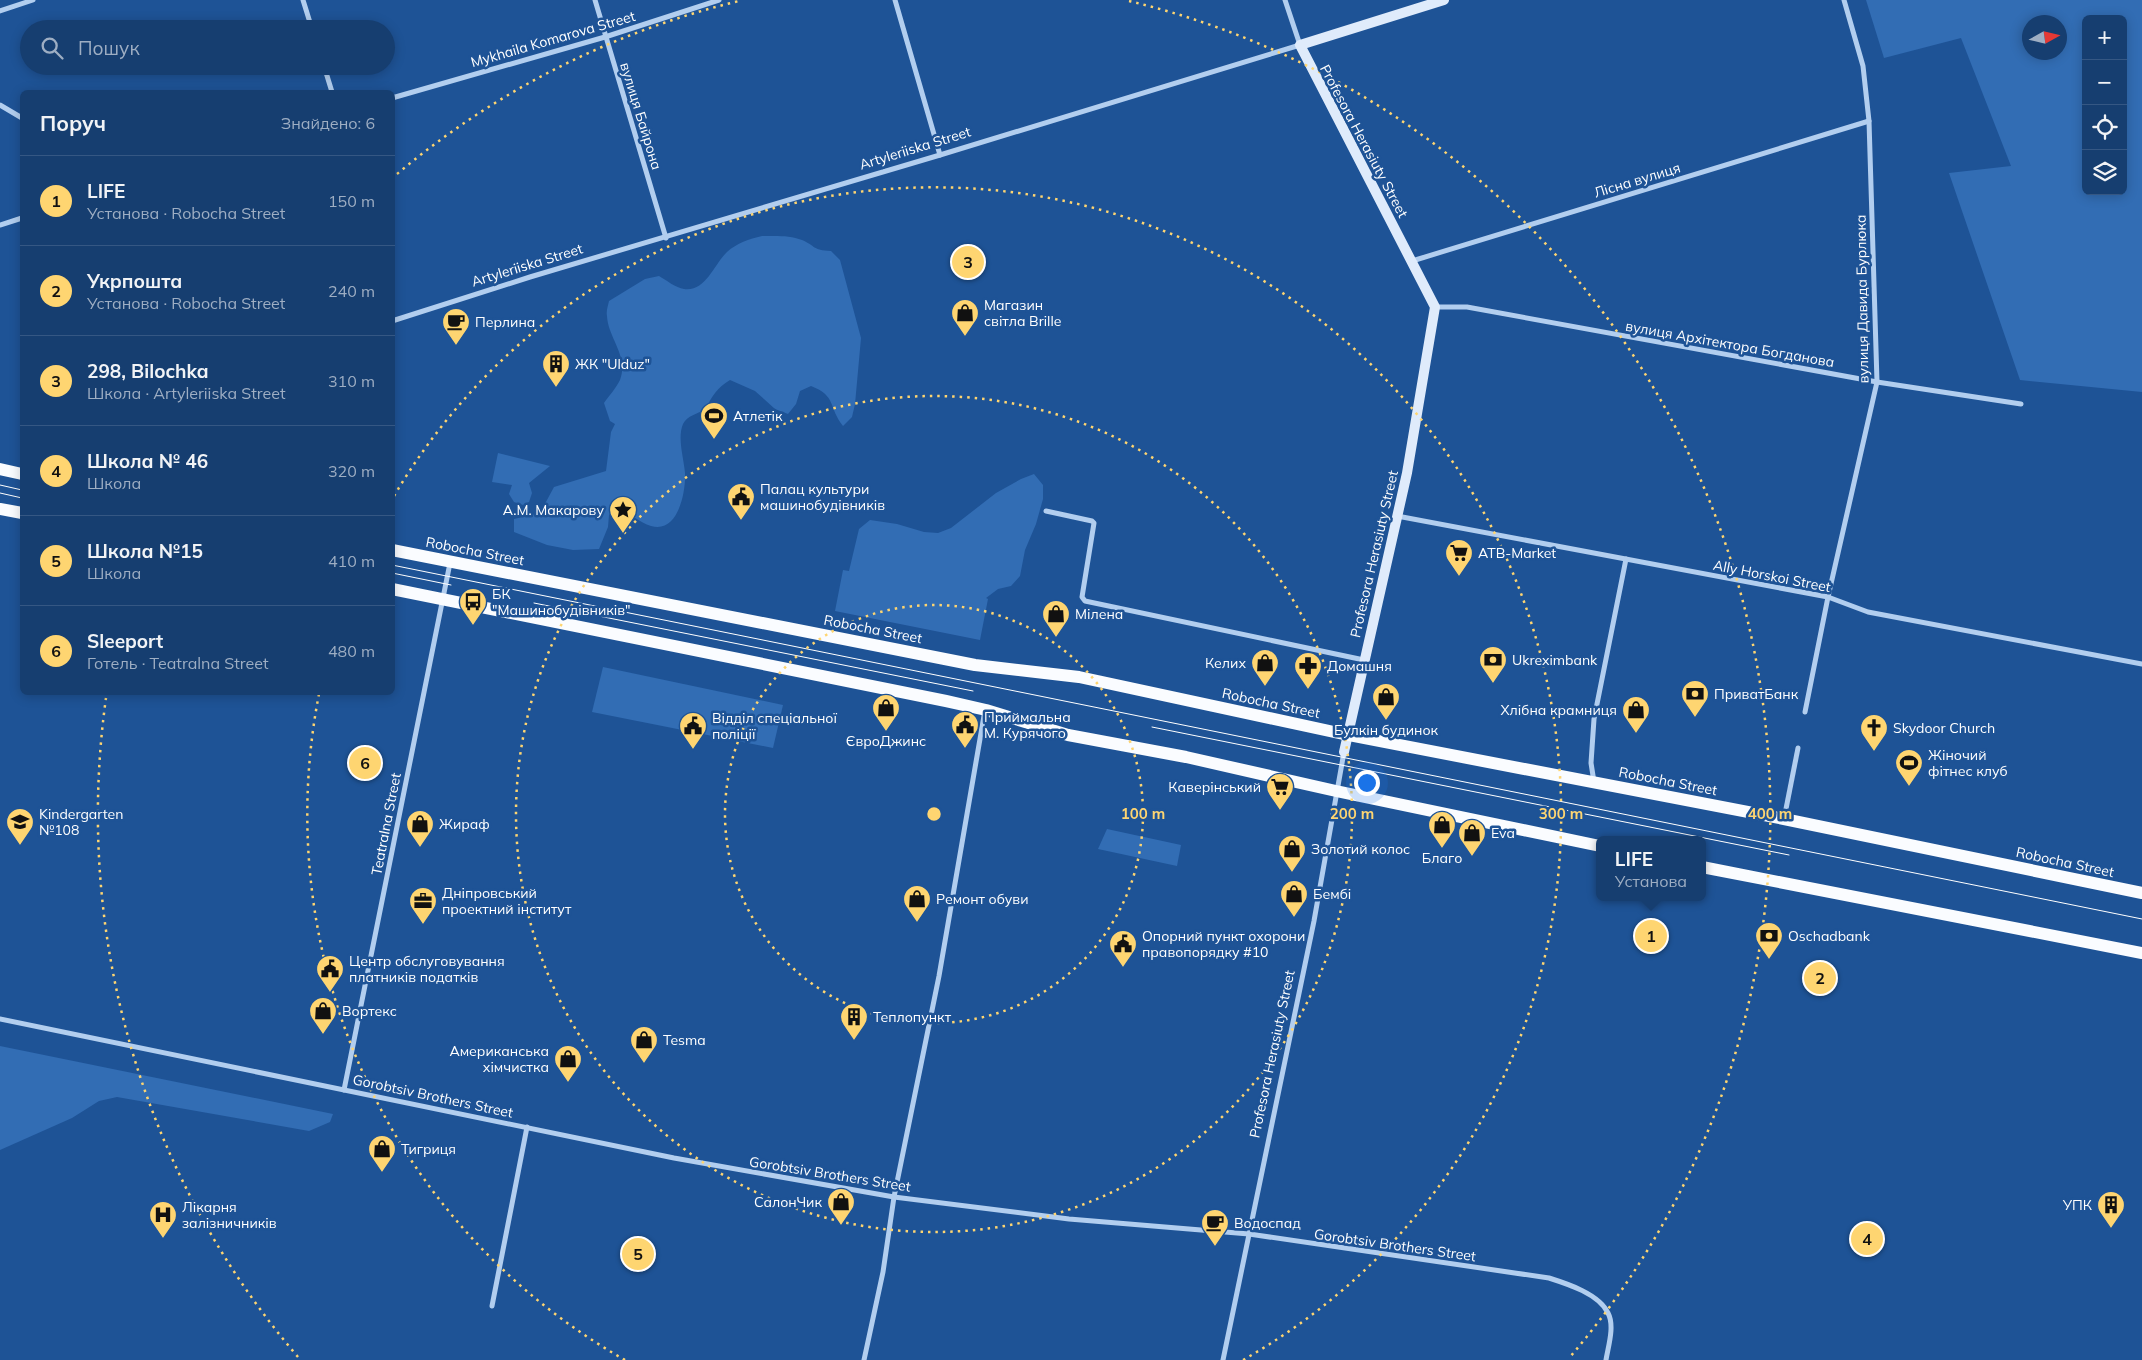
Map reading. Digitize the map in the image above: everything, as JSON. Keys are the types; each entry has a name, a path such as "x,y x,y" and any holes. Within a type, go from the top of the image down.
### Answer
{"main road":[{"path":"0,470 20,474"},
{"path":"0,508 20,513"},
{"name":"Robocha Street","path":"395,551 975,665 1079,677 1348,735 1784,819 2142,893"},
{"path":"395,590 986,710 1068,735 1186,757 1336,791 1596,845"},
{"path":"1706,868 2142,953"}],"street":[{"path":"0,11 32,0"},
{"path":"303,0 309,20"},
{"name":"вулиця Байрона","path":"594,0 666,238"},
{"name":"Mykhaila Komarova Street","path":"395,97 605,37 719,0"},
{"path":"895,0 940,155"},
{"path":"1285,0 1300,45"},
{"name":"Artyleriiska Street","path":"395,320 530,277 940,155 1444,0"},
{"name":"вулиця Давида Бурлюка","path":"1805,712 1828,597 1877,382 1870,121 1863,66 1844,0"},
{"name":"Profesora Herasiuty Street","path":"1223,1360 1314,921 1344,752 1407,472 1436,307 1300,45"},
{"path":"327,75 331,90"},
{"path":"0,106 20,117"},
{"name":"Лісна вулиця","path":"1411,261 1870,121"},
{"path":"0,225 20,219"},
{"name":"вулиця Архітектора Богданова","path":"1436,307 1467,307 1877,382 2021,404"},
{"path":"1046,511 1094,523 1082,597 1085,601 1364,660"},
{"name":"Ally Horskoi Street","path":"1397,516 1828,597 1868,612 2142,664"},
{"path":"1594,782 1591,763 1592,736 1612,620 1626,559"},
{"name":"Teatralna Street","path":"344,1090 450,562"},
{"path":"864,1360 883,1272 894,1197 939,976 986,710"},
{"path":"1784,819 1798,748"},
{"name":"Gorobtsiv Brothers Street","path":"0,1019 674,1158 894,1197 1069,1219 1249,1234 1549,1278 1578,1288 1596,1300 1608,1314 1610,1326 1606,1360"},
{"path":"492,1306 528,1127"}],"shaded area":[{"path":"1866,0 2142,0 2142,392 2020,380 1949,173 2011,166 1961,38 1884,58"},
{"path":"762,236 797,238 817,249 831,251 840,260 861,338 855,404 852,417 843,426 829,398 811,386 800,391 796,404 788,414 775,409 755,391 730,380 715,393 705,410 690,417 683,424 681,448 685,473 684,490 678,510 668,524 660,527 651,526 618,507 609,515 608,527 599,549 573,550 547,545 514,532 514,519 540,513 554,487 606,471 611,432 615,424 610,421 604,403 620,380 622,371 620,355 608,324 607,312 609,301 645,279 659,276 674,286 692,289 704,282 727,252 743,242"},
{"path":"498,453 550,466 529,483 532,493 529,502 523,505 514,502 509,494 512,485 492,482"},
{"path":"1034,474 1043,485 1043,499 1036,524 1025,550 1020,576 1011,586 998,589 986,598 988,599 980,640 835,611 843,570 849,571 859,529 870,520 897,524 924,532 938,533 951,528 996,493"},
{"path":"603,667 783,705 773,748 592,712"},
{"path":"1107,829 1181,845 1177,866 1098,849"},
{"path":"0,1046 333,1114 330,1122 309,1131 117,1097 99,1101 72,1118 0,1150"}],"tram line":[{"path":"0,485 20,490"},
{"path":"0,493 20,498"},
{"path":"395,566 2142,919"},
{"path":"395,574 451,585"},
{"path":"534,603 973,691"},
{"path":"1152,727 1694,836"},
{"path":"1706,838 1789,855"}],"place":[{"name":"298, Bilochka","path":"968,262"},
{"name":"Магазин світла Brille","path":"965,337"},
{"name":"Перлина","path":"456,346"},
{"name":"ЖК \"Ulduz\"","path":"556,388"},
{"name":"Атлетік","path":"714,440"},
{"name":"Палац культури машинобудівників","path":"741,521"},
{"name":"А.М. Макарову","path":"623,534"},
{"name":"ATB-Market","path":"1459,577"},
{"name":"БК \"Машинобудівників\"","path":"473,626"},
{"name":"Мілена","path":"1056,638"},
{"name":"Ukreximbank","path":"1493,684"},
{"name":"Келих","path":"1265,687"},
{"name":"Домашня","path":"1308,690"},
{"name":"ПриватБанк","path":"1695,718"},
{"name":"Булкін будинок","path":"1386,721"},
{"name":"ЄвроДжинс","path":"886,732"},
{"name":"Хлібна крамниця","path":"1636,734"},
{"name":"Приймальна М. Курячого","path":"965,749"},
{"name":"Відділ спеціальної поліції","path":"693,750"},
{"name":"Skydoor Church","path":"1874,752"},
{"name":"Sleeport","path":"365,763"},
{"name":"Жіночий фітнес клуб","path":"1909,787"},
{"name":"Каверінський","path":"1280,811"},
{"name":"Kindergarten №108","path":"20,846"},
{"name":"Жираф","path":"420,848"},
{"name":"Благо","path":"1442,849"},
{"name":"Eva","path":"1472,857"},
{"name":"Золотий колос","path":"1292,873"},
{"name":"Бембі","path":"1294,918"},
{"name":"Ремонт обуви","path":"917,923"},
{"name":"Дніпровський проектний інститут","path":"423,925"},
{"name":"LIFE","path":"1651,936"},
{"name":"Oschadbank","path":"1769,960"},
{"name":"Опорний пункт охорони правопорядку #10","path":"1123,968"},
{"name":"Укрпошта","path":"1820,978"},
{"name":"Центр обслуговування платників податків","path":"330,993"},
{"name":"Вортекс","path":"323,1035"},
{"name":"Теплопункт","path":"854,1041"},
{"name":"Tesma","path":"644,1064"},
{"name":"Американська хімчистка","path":"568,1083"},
{"name":"Тигриця","path":"382,1173"},
{"name":"СалонЧик","path":"841,1226"},
{"name":"УПК","path":"2111,1229"},
{"name":"Лікарня залізничників","path":"163,1239"},
{"name":"Школа № 46","path":"1867,1239"},
{"name":"Водоспад","path":"1215,1247"},
{"name":"Школа №15","path":"638,1254"}]}
